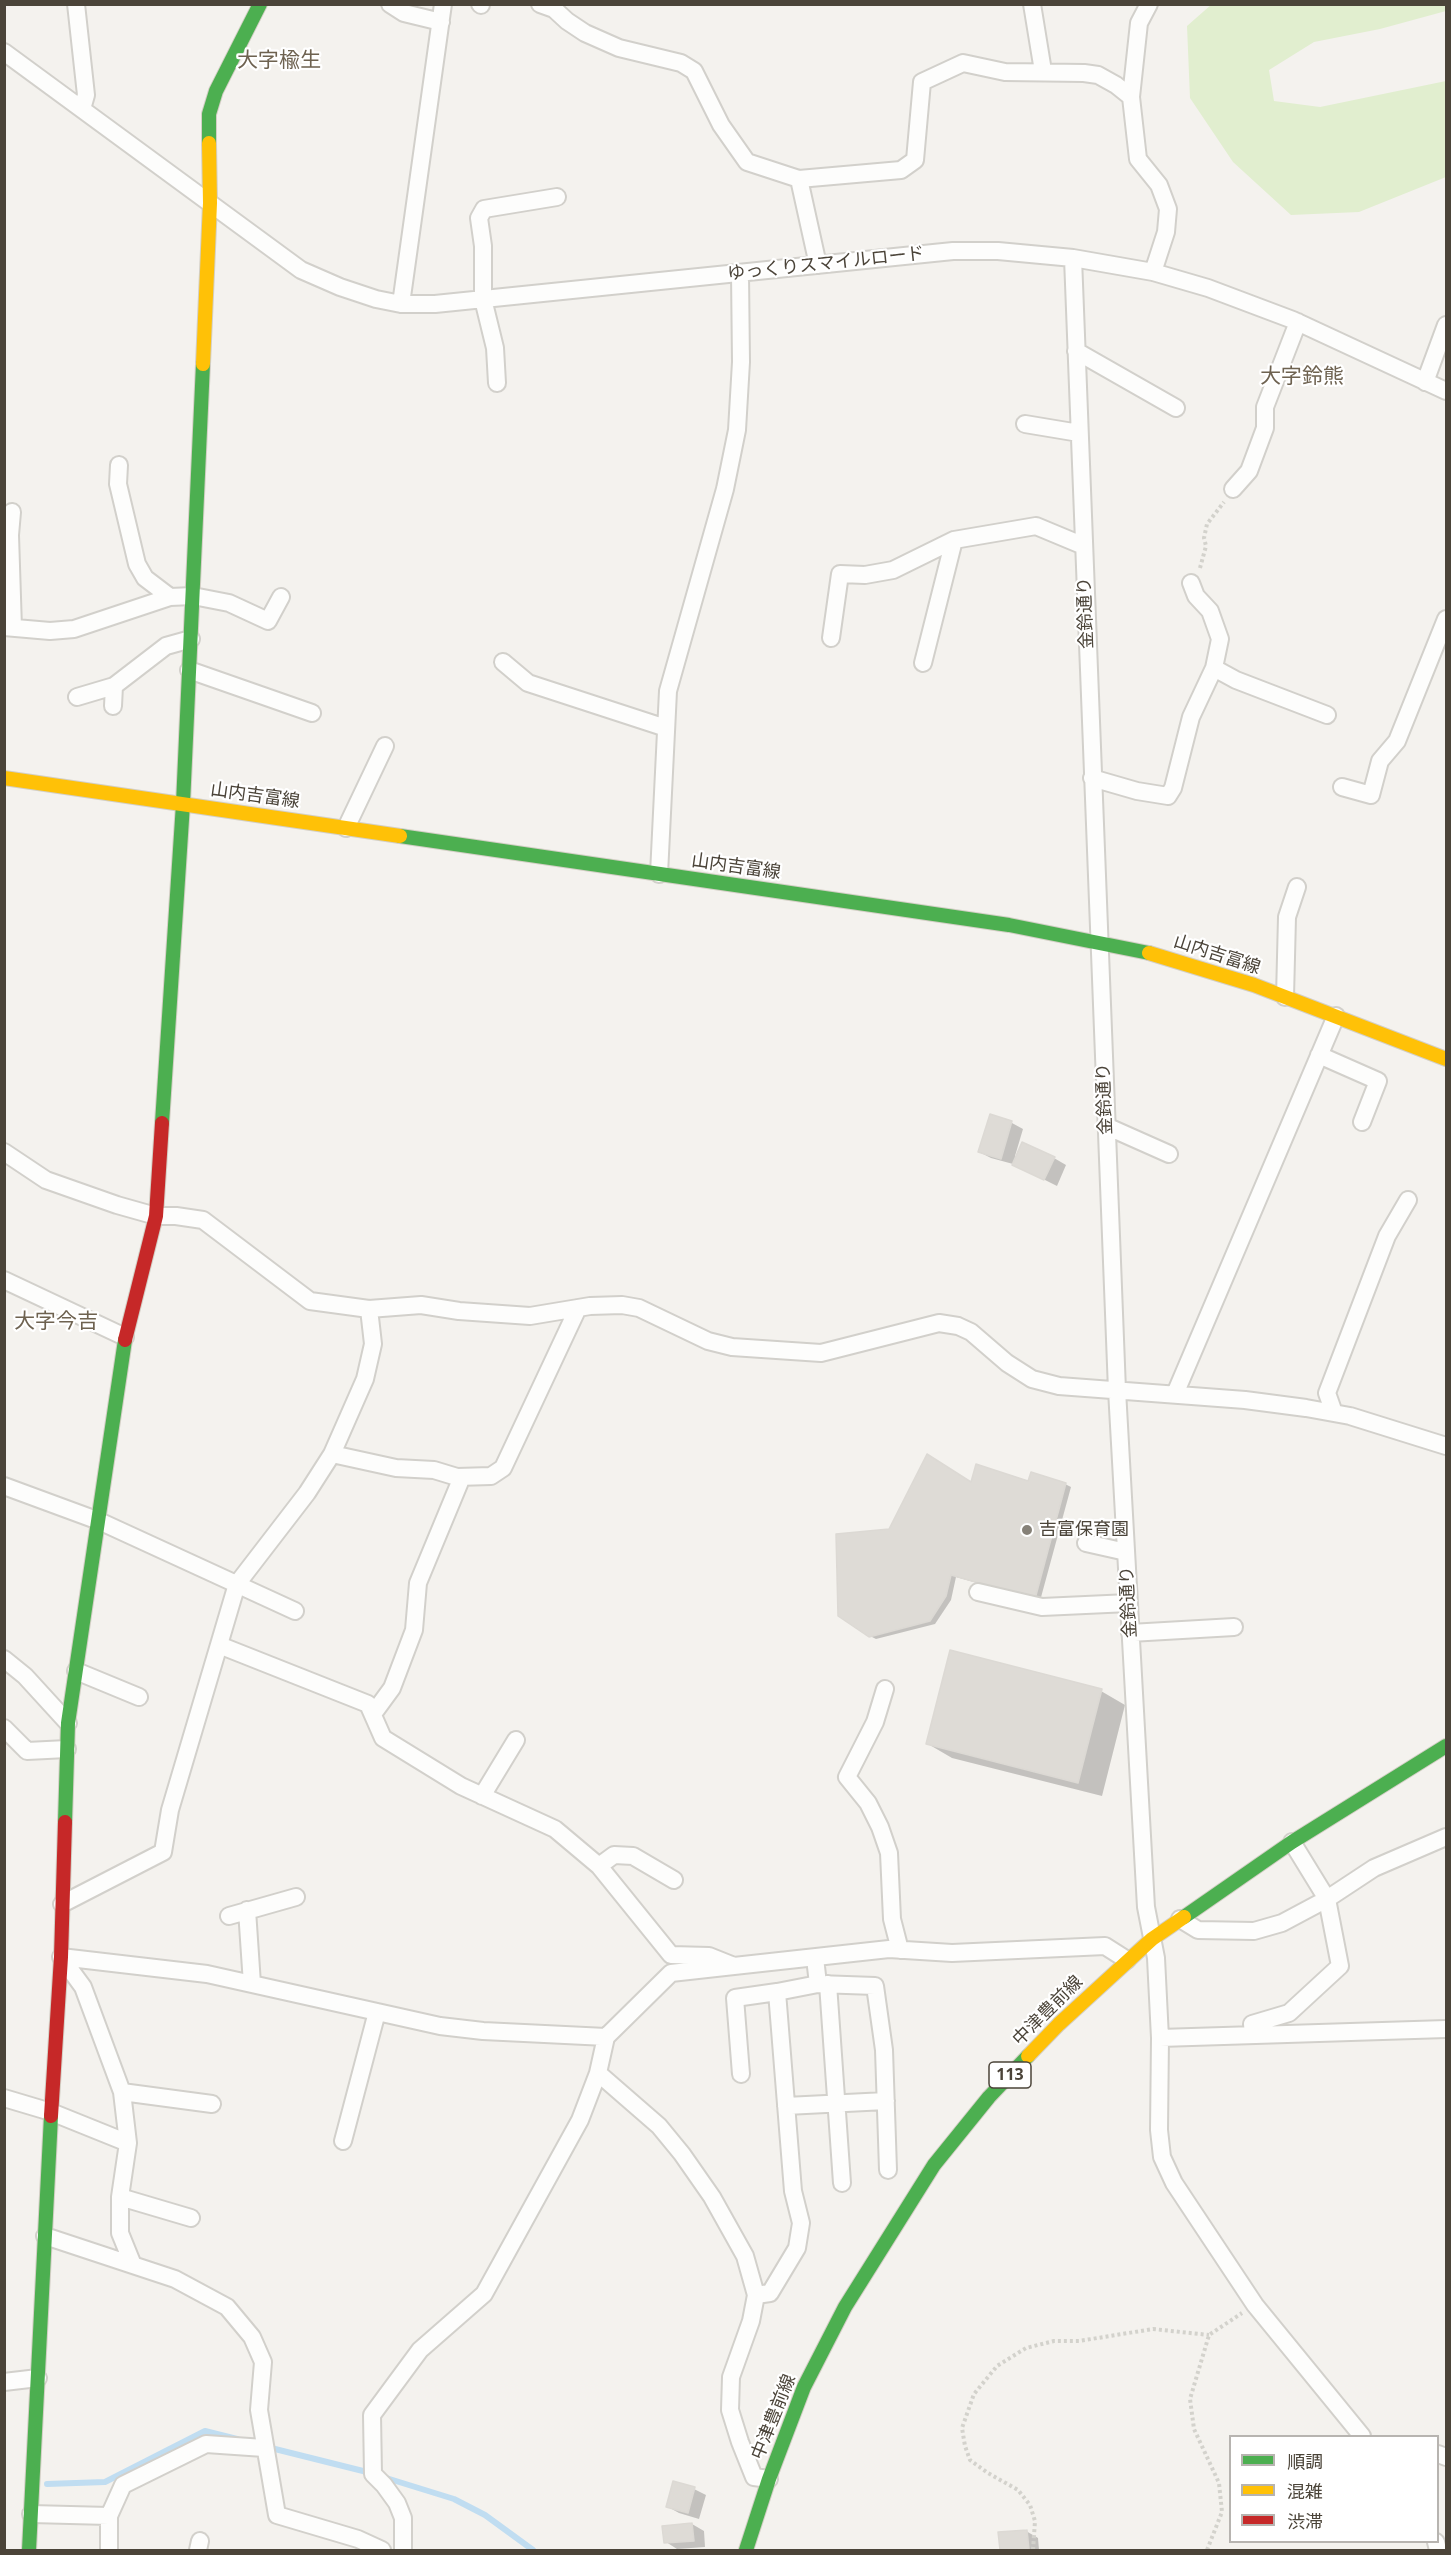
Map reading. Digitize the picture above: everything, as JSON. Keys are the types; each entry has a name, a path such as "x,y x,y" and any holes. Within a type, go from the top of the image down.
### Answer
{"street":[{"path":"76,4 86,95 82,109"},
{"path":"29,2550 61,1957 68,1722 124,1337 156,1216 183,804 210,203 209,114 216,91 260,4"},
{"path":"390,4 404,14 441,22"},
{"path":"401,304 443,4"},
{"path":"540,4 554,9 567,21 597,39 619,48 681,63 694,71 721,125 747,162 799,179 901,170 915,160 922,82 963,63 1005,72 1042,71 1098,75 1131,97"},
{"path":"1032,4 1042,71"},
{"path":"1149,4 1139,23 1131,97 1138,159 1159,185 1168,209 1166,232 1154,272"},
{"name":"ゆっくりスマイルロード","path":"4,52 301,270 340,288 401,304 483,300 953,251 998,251 1072,258 1154,272 1208,288 1298,322 1446,391"},
{"path":"799,179 818,265"},
{"path":"497,383 495,348 483,300 483,246 479,218 484,209 557,197"},
{"name":"金鈴通り","path":"1072,258 1117,1390 1146,1907 1156,1958 1160,2038 1159,2130 1162,2157 1174,2183 1255,2305 1361,2435"},
{"path":"659,874 668,691 725,489 737,430 741,362 740,274"},
{"path":"1233,489 1249,471 1265,428 1265,407 1298,322"},
{"path":"1425,382 1446,325"},
{"path":"1076,351 1176,408"},
{"path":"1025,424 1079,434"},
{"path":"119,465 118,484 137,564 145,578 170,597"},
{"path":"12,512 9,627 50,631 74,629 170,597 193,596 229,603 267,621 280,597"},
{"path":"831,638 840,573 865,575 893,570 954,540 1036,526 1083,546"},
{"path":"923,663 954,540"},
{"path":"1092,778 1137,791 1168,796 1173,789 1191,717 1214,668 1220,639 1210,611 1196,596 1191,583"},
{"path":"1342,787 1371,795 1380,761 1397,741 1446,620"},
{"path":"77,697 114,686 166,646 190,639"},
{"path":"503,662 528,683 666,728"},
{"path":"1214,668 1236,680 1327,715"},
{"path":"189,670 312,713"},
{"path":"113,706 114,686"},
{"path":"346,828 385,746"},
{"name":"山内吉富線","path":"4,778 1009,925 1098,942 1154,954 1285,997 1446,1059"},
{"path":"1285,997 1287,917 1297,887"},
{"path":"1175,1394 1336,1016"},
{"path":"1319,1055 1378,1081 1362,1122"},
{"path":"1106,1126 1169,1154"},
{"path":"4,1152 46,1180 117,1205 156,1216 203,1220 310,1301 369,1309 421,1305 459,1311 530,1316 578,1308 622,1305 639,1308 708,1341 732,1347 820,1353 939,1323 958,1326 971,1332 1007,1364 1032,1379 1059,1386 1175,1394 1266,1403 1334,1413 1446,1446"},
{"path":"1334,1413 1326,1393 1387,1236 1408,1200"},
{"path":"4,1280 124,1337"},
{"path":"332,1454 396,1468 434,1470 462,1477 491,1476 503,1468 578,1308"},
{"path":"62,1904 163,1852 170,1810 237,1584 332,1454 365,1379 373,1344 369,1309"},
{"path":"373,1714 392,1688 411,1640 418,1583 462,1477"},
{"path":"4,1486 99,1521 296,1611"},
{"path":"1086,1543 1126,1552"},
{"path":"978,1592 1042,1607 1129,1603"},
{"path":"1130,1633 1234,1627"},
{"path":"219,1646 368,1704 383,1738 461,1786 555,1829 599,1866 671,1955 709,1956 734,1965"},
{"path":"4,1659 25,1676 68,1722"},
{"path":"76,1671 139,1697"},
{"path":"885,1689 875,1722 847,1777 868,1803 889,1853 892,1919 900,1950"},
{"path":"4,1728 27,1751 67,1749"},
{"path":"482,1796 516,1740"},
{"name":"中津豊前線","path":"746,2550 769,2479 804,2387 845,2307 934,2165 989,2097 1059,2024 1152,1939 1292,1842 1446,1746"},
{"path":"1180,1919 1198,1930 1254,1931 1282,1923 1327,1899 1374,1868 1446,1837"},
{"path":"1253,2035 1252,2024 1289,2013 1340,1966 1327,1899 1292,1842"},
{"path":"599,1866 614,1855 633,1856 674,1880"},
{"path":"230,1916 296,1897"},
{"path":"247,1910 252,1984"},
{"path":"403,2550 403,2518 397,2503 373,2474 372,2415 420,2350 484,2294 580,2120 598,2073 606,2037 671,1972 900,1950 952,1953 1105,1946 1128,1960"},
{"path":"61,1957 207,1974 440,2026 483,2031 606,2037"},
{"path":"61,1957 83,1987 122,2092 128,2143 120,2197 120,2233 133,2265"},
{"path":"815,1958 823,1984 842,2183"},
{"path":"741,2074 735,1998 823,1984 875,1986 884,2050 888,2170"},
{"path":"756,2295 770,2293 797,2248 801,2223 793,2192 777,1992"},
{"path":"343,2140 377,2012"},
{"path":"1160,2038 1446,2029"},
{"path":"598,2073 659,2126 712,2197 745,2256 756,2295 751,2321 731,2377 730,2410 754,2477 769,2479"},
{"path":"122,2092 212,2104"},
{"path":"4,2098 51,2112 128,2143"},
{"path":"786,2106 886,2101"},
{"path":"120,2197 191,2218"},
{"path":"45,2236 175,2279 227,2307 252,2337 263,2362 259,2410 277,2515 358,2539 382,2550"},
{"path":"4,2382 38,2378"},
{"path":"109,2550 109,2516 123,2485 206,2444 264,2448"},
{"path":"31,2514 109,2516"}],"path":[{"path":"1191,583 1203,563 1207,524 1233,489"},
{"path":"1034,2550 1035,2521 1030,2505 1018,2490 970,2460 965,2446 962,2428 974,2394 997,2366 1026,2348 1054,2341 1079,2341 1153,2330 1209,2335 1255,2305"},
{"path":"1207,2550 1222,2512 1219,2483 1194,2429 1190,2399 1209,2335"}],"green space":[{"path":"1212,4 1446,5 1446,11 1380,29 1314,42 1269,70 1274,101 1320,107 1446,81 1446,177 1359,212 1291,215 1233,162 1190,98 1187,26"}],"building":[{"path":"990,1114 1012,1121 1001,1159 978,1152"},
{"path":"1022,1142 1055,1157 1044,1180 1012,1165"},
{"name":"吉富保育園","path":"927,1454 971,1482 976,1464 1028,1481 1031,1472 1066,1483 1035,1599 951,1575 946,1596 930,1621 869,1637 838,1616 836,1534 889,1529"},
{"path":"950,1650 1102,1689 1078,1783 926,1744"},
{"path":"673,2481 695,2487 688,2513 666,2507"},
{"path":"692,2523 694,2541 664,2543 662,2526"},
{"path":"1027,2530 1029,2550 1000,2550 998,2532"}],"waterway":[{"path":"47,2484 105,2482 205,2431 237,2439"},
{"path":"267,2447 371,2473"},
{"path":"383,2477 454,2499 485,2515 533,2550"}],"traffic: fast":[{"path":"209,143 209,114 216,91 260,4"},
{"path":"162,1123 183,804 203,364"},
{"path":"400,836 1009,925 1149,953"},
{"path":"65,1822 68,1723 125,1340"},
{"path":"1184,1917 1292,1842 1446,1746"},
{"path":"746,2550 769,2479 804,2387 845,2307 934,2165 989,2097 1028,2056"},
{"path":"29,2550 51,2116"}],"traffic: slow":[{"path":"203,364 210,203 209,143"},
{"path":"4,778 400,836"},
{"path":"1149,953 1254,985 1446,1059"},
{"path":"1028,2056 1059,2024 1152,1939 1184,1917"}],"traffic: jam":[{"path":"125,1340 156,1216 162,1123"},
{"path":"51,2116 61,1957 65,1822"}],"place":[{"name":"吉富保育園","path":"1027,1530"}],"district":[{"name":"大字楡生","path":"279,61"},
{"name":"大字鈴熊","path":"1302,377"},
{"name":"大字今吉","path":"56,1322"}]}
